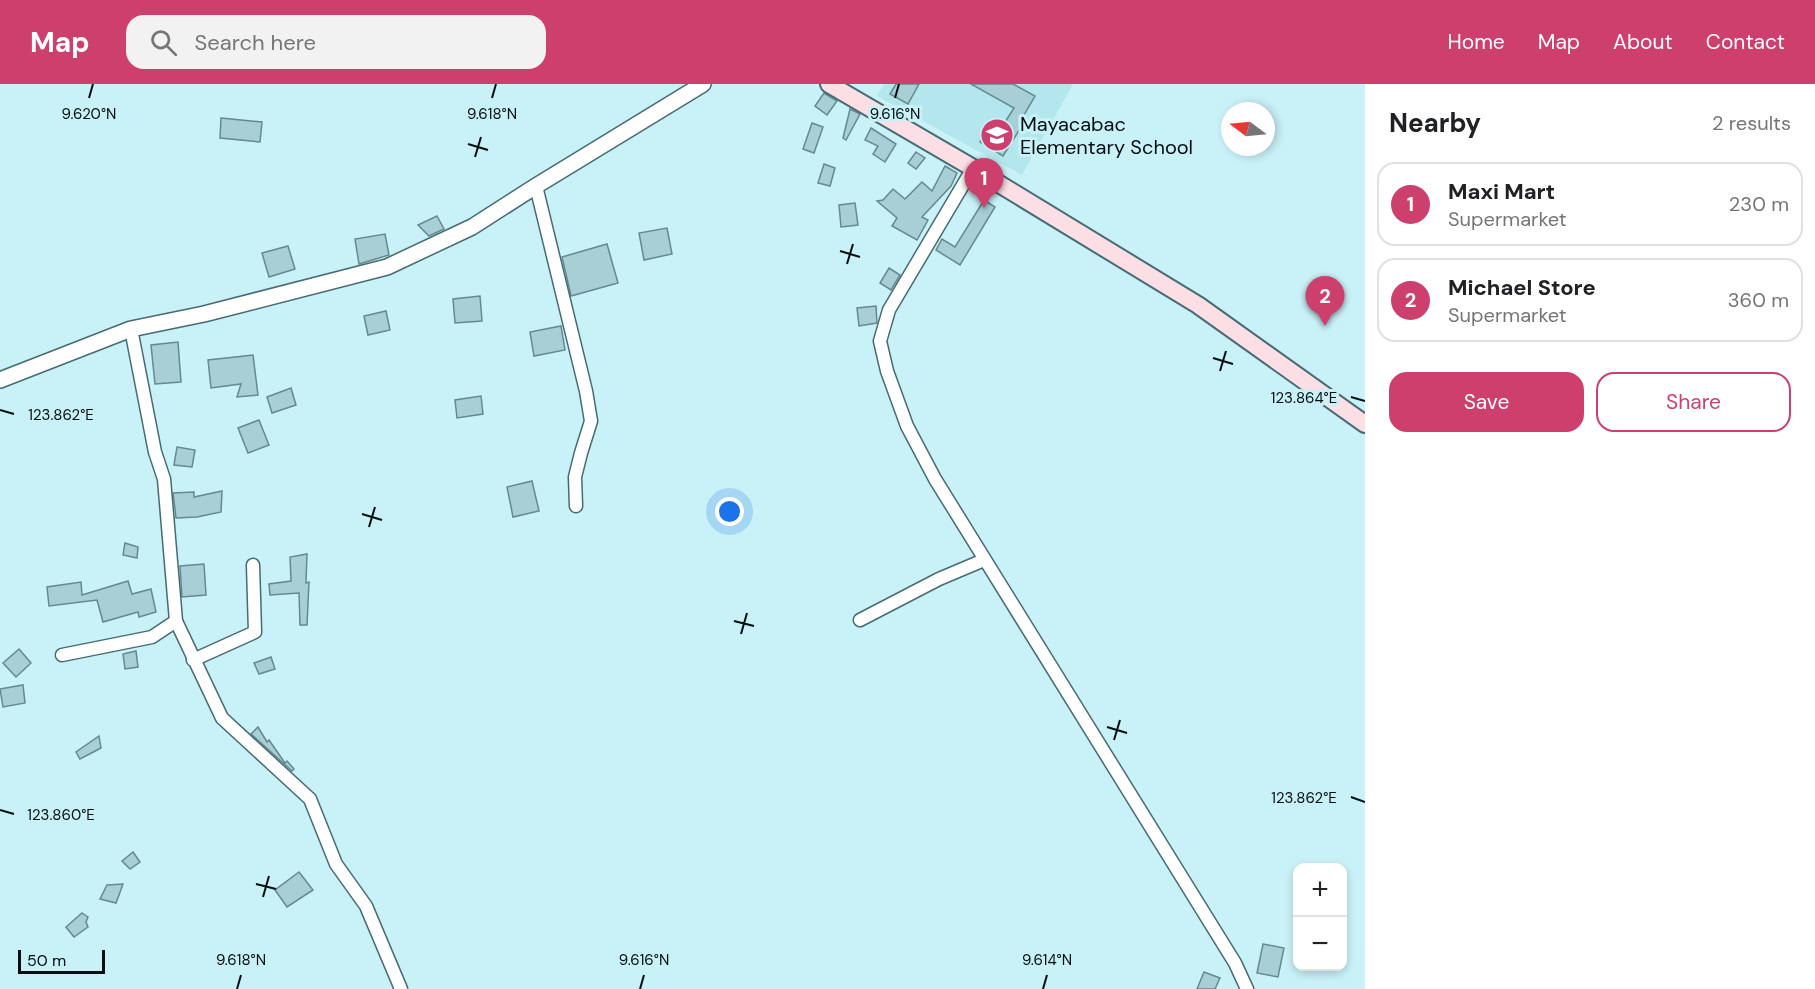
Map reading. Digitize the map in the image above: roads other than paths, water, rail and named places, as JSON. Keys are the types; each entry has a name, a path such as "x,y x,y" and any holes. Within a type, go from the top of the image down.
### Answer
{"main road":[{"path":"829,84 973,168 1198,305 1365,424"}],"street":[{"path":"0,380 131,329 204,314 387,267 472,227 703,84"},
{"path":"973,168 889,310 880,341 887,371 907,426 934,479 1235,963 1247,989"},
{"path":"536,186 586,391 591,421 575,477 576,506"},
{"path":"131,329 155,452 164,479 176,621 222,718 310,799 336,864 366,906 401,989"},
{"path":"860,620 939,579 984,560"},
{"path":"193,660 255,632 253,565"},
{"path":"62,655 152,637 176,621"}],"place":[{"name":"Mayacabac Elementary School","path":"997,135"},
{"name":"Maxi Mart","path":"984,208"},
{"name":"Michael Store","path":"1325,326"}]}
